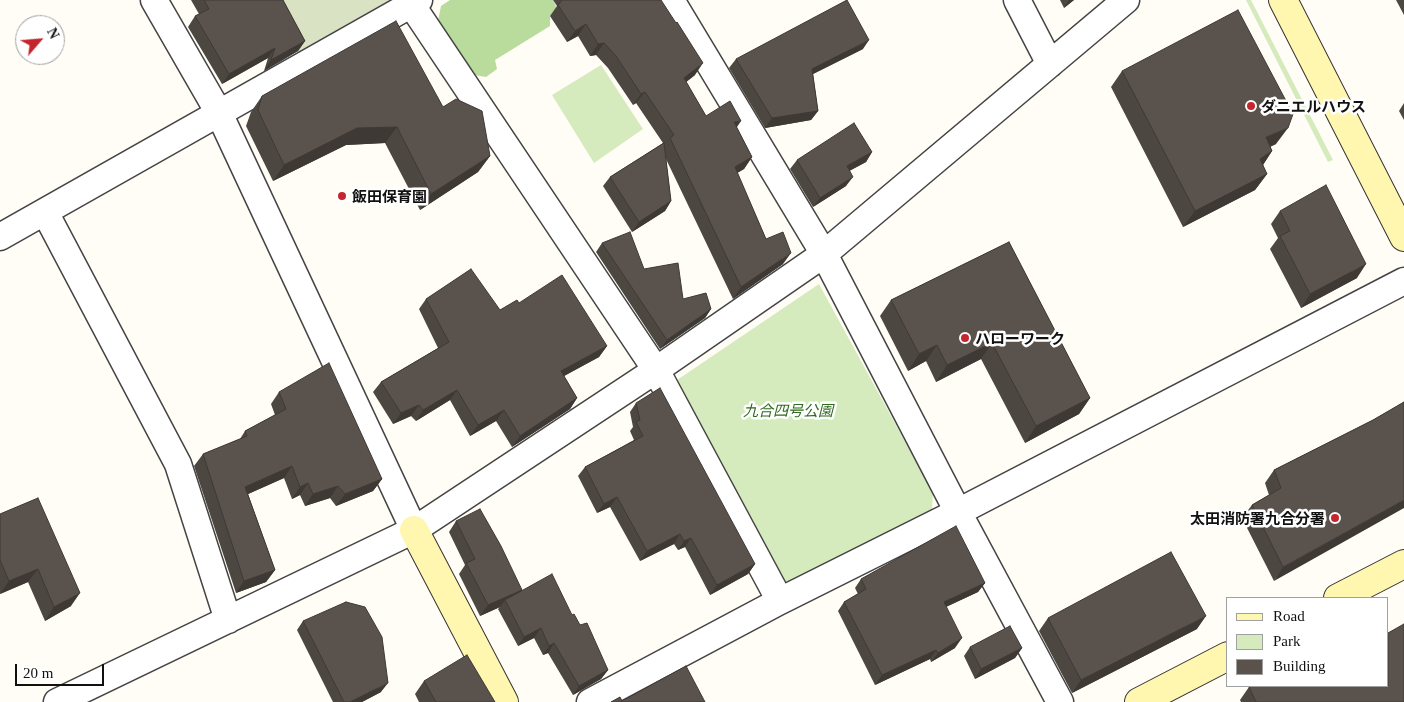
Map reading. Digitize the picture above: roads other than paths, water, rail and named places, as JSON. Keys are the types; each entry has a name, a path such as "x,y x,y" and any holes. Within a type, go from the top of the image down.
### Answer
{"street":[{"path":"154,0 219,113 414,530 504,702"},
{"path":"671,0 824,254 958,512 1060,702"},
{"path":"1017,0 1050,64"},
{"path":"57,702 414,530 656,370 824,254 1126,0"},
{"path":"1283,0 1404,237"},
{"path":"0,237 415,2 656,370 780,601"},
{"path":"45,212 178,464 228,620"},
{"path":"590,702 780,601 958,512 1404,281"},
{"path":"1340,597 1404,564"},
{"path":"1139,702 1226,657"}],"place":[{"name":"ダニエルハウス","path":"1251,106"},
{"name":"飯田保育園","path":"342,196"},
{"name":"ハローワーク","path":"965,338"},
{"name":"太田消防署九合分署","path":"1335,518"}],"park label":[{"name":"九合四号公園","path":"788,410"}]}
